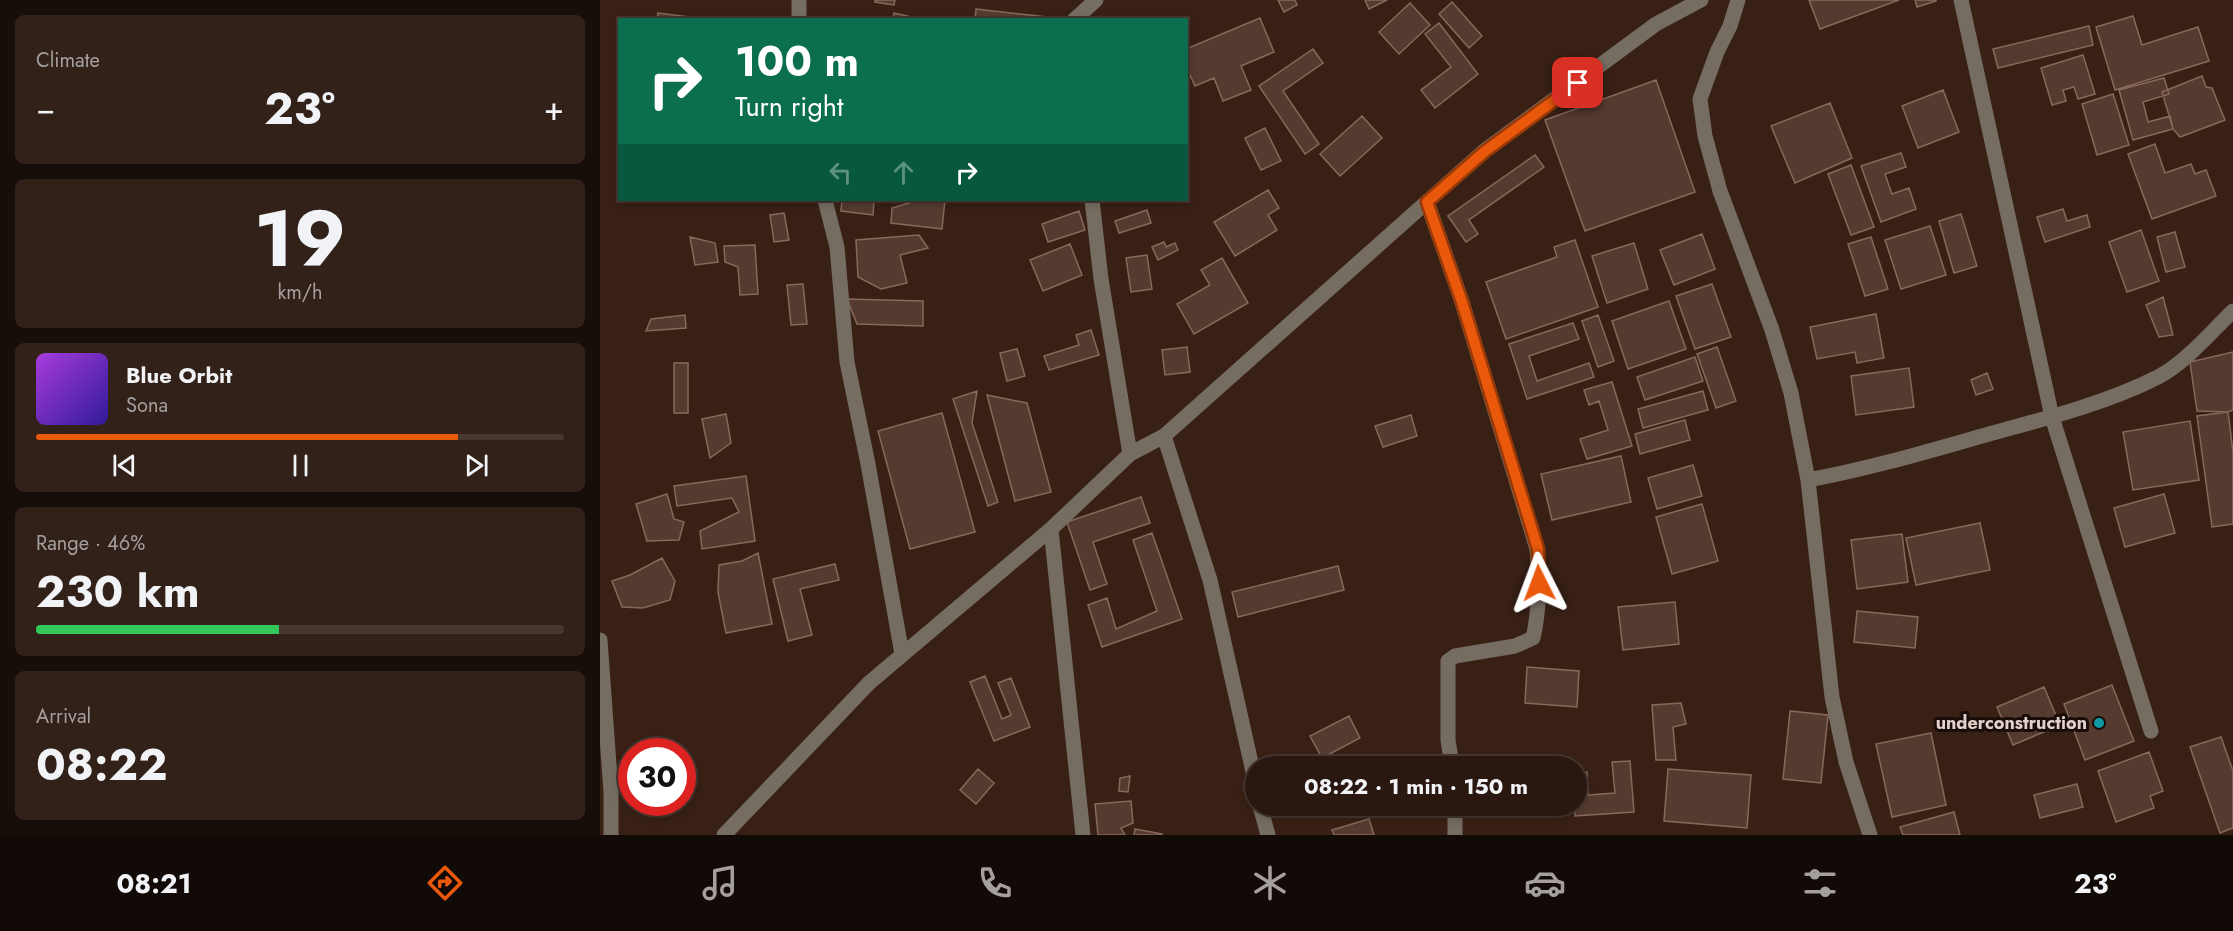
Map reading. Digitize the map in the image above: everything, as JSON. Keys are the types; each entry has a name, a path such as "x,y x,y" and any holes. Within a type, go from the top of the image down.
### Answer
{"street":[{"path":"798,18 800,0"},
{"path":"1076,18 1096,0"},
{"path":"724,835 869,683 1051,529 1130,454 1164,436 1493,145 1656,24 1701,0"},
{"path":"1738,0 1730,26 1717,52 1700,99 1705,136 1720,191 1772,330 1791,393 1808,480 1832,698 1846,762 1870,835"},
{"path":"1961,0 2052,417 2151,730"},
{"path":"825,201 837,247 847,362 902,654"},
{"path":"1092,201 1101,279 1130,454"},
{"path":"1427,202 1462,302 1538,549 1539,615 1533,638 1515,646 1455,656 1448,661 1448,740 1450,756"},
{"path":"1808,480 1858,471 2052,417 2134,388 2159,376 2179,362 2233,311"},
{"path":"1164,436 1210,580 1249,756"},
{"path":"1051,529 1083,835"},
{"path":"600,640 611,792 611,835"},
{"path":"1263,816 1268,835"},
{"path":"1455,816 1455,835"}],"building":[{"path":"875,0 895,0 894,5 875,2"},
{"path":"1278,0 1295,0 1297,5 1284,12"},
{"path":"1365,0 1387,0 1369,9"},
{"path":"1809,0 1899,0 1820,29"},
{"path":"1915,0 1936,0 1936,1 1917,7"},
{"path":"1452,2 1482,36 1469,48 1439,14"},
{"path":"1410,3 1430,25 1399,54 1379,32"},
{"path":"976,9 1047,17 1047,18 975,18"},
{"path":"658,13 697,18 657,18"},
{"path":"894,13 915,18 893,18"},
{"path":"2133,16 2142,45 2198,27 2209,61 2115,90 2096,27"},
{"path":"1260,18 1274,52 1241,66 1251,90 1223,101 1214,78 1195,86 1188,70 1188,48"},
{"path":"1439,23 1478,74 1435,108 1421,90 1451,67 1425,34"},
{"path":"2089,26 2093,45 1998,68 1993,49"},
{"path":"1313,49 1323,63 1283,91 1319,144 1305,154 1259,86"},
{"path":"2083,55 2095,94 2078,99 2074,87 2063,90 2066,101 2052,105 2041,68"},
{"path":"2202,76 2206,87 2212,88 2225,120 2180,137 2173,129 2162,92"},
{"path":"2164,78 2169,94 2143,102 2148,122 2170,116 2173,129 2133,140 2119,90"},
{"path":"1656,80 1695,192 1585,231 1545,120"},
{"path":"1943,90 1959,132 1918,148 1902,106"},
{"path":"2113,94 2129,145 2097,155 2082,104"},
{"path":"1830,103 1852,158 1795,183 1771,126"},
{"path":"1362,116 1382,138 1340,176 1320,154"},
{"path":"1265,128 1281,161 1261,170 1245,138"},
{"path":"2155,144 2165,173 2191,164 2195,174 2206,170 2216,196 2152,219 2128,154"},
{"path":"1901,153 1906,167 1885,174 1892,194 1909,188 1916,209 1881,222 1861,166"},
{"path":"1535,155 1544,167 1469,220 1478,234 1466,242 1448,216"},
{"path":"1851,165 1874,227 1851,235 1828,174"},
{"path":"1268,190 1279,208 1268,215 1277,230 1235,256 1214,222"},
{"path":"842,201 874,201 873,215 841,211"},
{"path":"916,201 945,201 942,229 891,223 892,208"},
{"path":"2063,209 2067,221 2087,215 2090,227 2045,242 2037,217"},
{"path":"1147,210 1151,223 1119,233 1115,221"},
{"path":"1079,211 1085,230 1048,242 1042,224"},
{"path":"784,213 789,240 774,242 770,215"},
{"path":"1961,214 1977,266 1954,273 1939,221"},
{"path":"1930,226 1946,275 1901,289 1885,240"},
{"path":"2141,230 2159,281 2127,292 2109,242"},
{"path":"2175,232 2185,267 2166,272 2157,237"},
{"path":"1702,234 1715,269 1674,285 1660,250"},
{"path":"919,235 928,248 900,255 907,283 881,289 858,277 856,240"},
{"path":"690,237 715,243 718,262 695,265"},
{"path":"1871,237 1888,289 1865,296 1848,244"},
{"path":"1575,240 1598,307 1506,339 1486,282 1557,257 1554,247"},
{"path":"1164,242 1166,247 1175,243 1178,250 1158,260 1152,247"},
{"path":"1634,243 1648,289 1607,303 1592,256"},
{"path":"1070,244 1082,275 1043,291 1030,260"},
{"path":"755,245 758,294 740,295 738,267 725,262 724,246"},
{"path":"1147,255 1152,289 1131,292 1126,258"},
{"path":"1222,258 1248,303 1194,334 1177,304 1210,285 1201,270"},
{"path":"803,284 807,324 791,325 787,285"},
{"path":"1712,284 1731,337 1695,349 1676,296"},
{"path":"2163,297 2173,335 2159,337 2146,305"},
{"path":"847,299 923,301 923,326 857,324"},
{"path":"1669,301 1686,349 1628,369 1612,321"},
{"path":"1876,314 1884,358 1857,363 1855,352 1817,359 1810,327"},
{"path":"685,315 686,328 646,331 651,319"},
{"path":"1598,315 1614,361 1598,367 1582,321"},
{"path":"1573,323 1579,339 1529,356 1537,381 1589,363 1594,377 1527,399 1509,344"},
{"path":"1091,330 1099,355 1049,370 1044,356 1079,345 1076,335"},
{"path":"1187,347 1190,372 1165,375 1162,350"},
{"path":"1717,347 1736,401 1716,408 1697,354"},
{"path":"1017,349 1025,376 1007,381 1000,353"},
{"path":"2233,352 2233,410 2228,412 2197,411 2190,362"},
{"path":"1695,357 1703,381 1645,400 1637,377"},
{"path":"674,363 688,363 688,413 674,413"},
{"path":"1909,368 1914,407 1856,415 1851,376"},
{"path":"1987,373 1993,389 1976,395 1971,380"},
{"path":"1612,382 1632,446 1587,459 1580,439 1608,430 1599,401 1589,405 1584,390"},
{"path":"977,391 972,423 998,502 988,506 953,399"},
{"path":"1703,391 1708,410 1643,428 1638,409"},
{"path":"987,395 1027,403 1051,492 1015,501"},
{"path":"2228,412 2233,452 2233,524 2212,527 2197,416"},
{"path":"942,413 975,532 910,549 878,431"},
{"path":"726,414 731,443 710,458 702,419"},
{"path":"1411,415 1417,436 1383,447 1375,426"},
{"path":"1685,420 1690,440 1640,454 1635,434"},
{"path":"2190,421 2199,480 2133,490 2123,432"},
{"path":"1621,456 1631,502 1552,520 1541,474"},
{"path":"1693,465 1702,496 1657,509 1648,478"},
{"path":"746,476 755,541 702,549 700,531 739,512 732,498 677,506 674,486"},
{"path":"667,494 674,519 684,522 679,540 647,541 636,504"},
{"path":"2164,494 2175,533 2125,547 2114,508"},
{"path":"1141,497 1150,523 1093,542 1107,584 1090,590 1067,522"},
{"path":"1702,504 1718,561 1672,574 1656,517"},
{"path":"1980,523 1990,570 1916,585 1906,538"},
{"path":"1152,533 1182,619 1102,647 1088,605 1107,598 1116,629 1157,611 1133,540"},
{"path":"1902,534 1908,582 1857,589 1851,540"},
{"path":"758,553 772,624 726,633 718,592 719,565 742,561"},
{"path":"662,558 675,581 670,600 643,608 622,607 612,581 630,575"},
{"path":"835,564 839,580 800,589 812,635 788,641 773,579"},
{"path":"1338,566 1344,590 1238,617 1232,592"},
{"path":"1675,602 1679,644 1623,650 1618,607"},
{"path":"1857,611 1918,617 1915,648 1854,642"},
{"path":"1527,667 1579,671 1577,707 1525,703"},
{"path":"985,676 1002,719 1011,715 998,683 1011,678 1030,727 994,741 970,682"},
{"name":"underconstruction","path":"2112,685 2134,741 2085,760 2064,704"},
{"path":"2044,687 2060,725 2013,745 1997,707"},
{"path":"1681,703 1686,724 1673,727 1676,760 1656,760 1652,705"},
{"path":"1790,711 1828,715 1821,783 1783,779"},
{"path":"1349,716 1360,738 1326,756 1321,756 1310,736"},
{"path":"1931,733 1946,805 1892,817 1876,744"},
{"path":"2221,737 2233,771 2233,828 2220,833 2190,747"},
{"path":"2149,752 2163,791 2150,796 2154,808 2116,822 2098,771"},
{"path":"1630,761 1634,812 1587,815 1587,772 1588,795 1615,793 1612,762"},
{"path":"978,769 994,783 976,804 960,790"},
{"path":"1668,769 1751,775 1747,828 1664,821"},
{"path":"1130,776 1128,792 1119,791 1120,778"},
{"path":"2077,784 2083,807 2040,818 2034,795"},
{"path":"1131,801 1133,823 1121,828 1125,835 1098,835 1095,804"},
{"path":"1954,812 1960,835 1903,835 1900,827"},
{"path":"1369,819 1374,835 1334,835 1332,830"},
{"path":"1135,829 1162,834 1134,835"}],"place":[{"name":"underconstruction","path":"2099,723"}],"route":[{"path":"1539,583 1538,549 1462,302 1427,202 1484,152 1578,83"}]}
